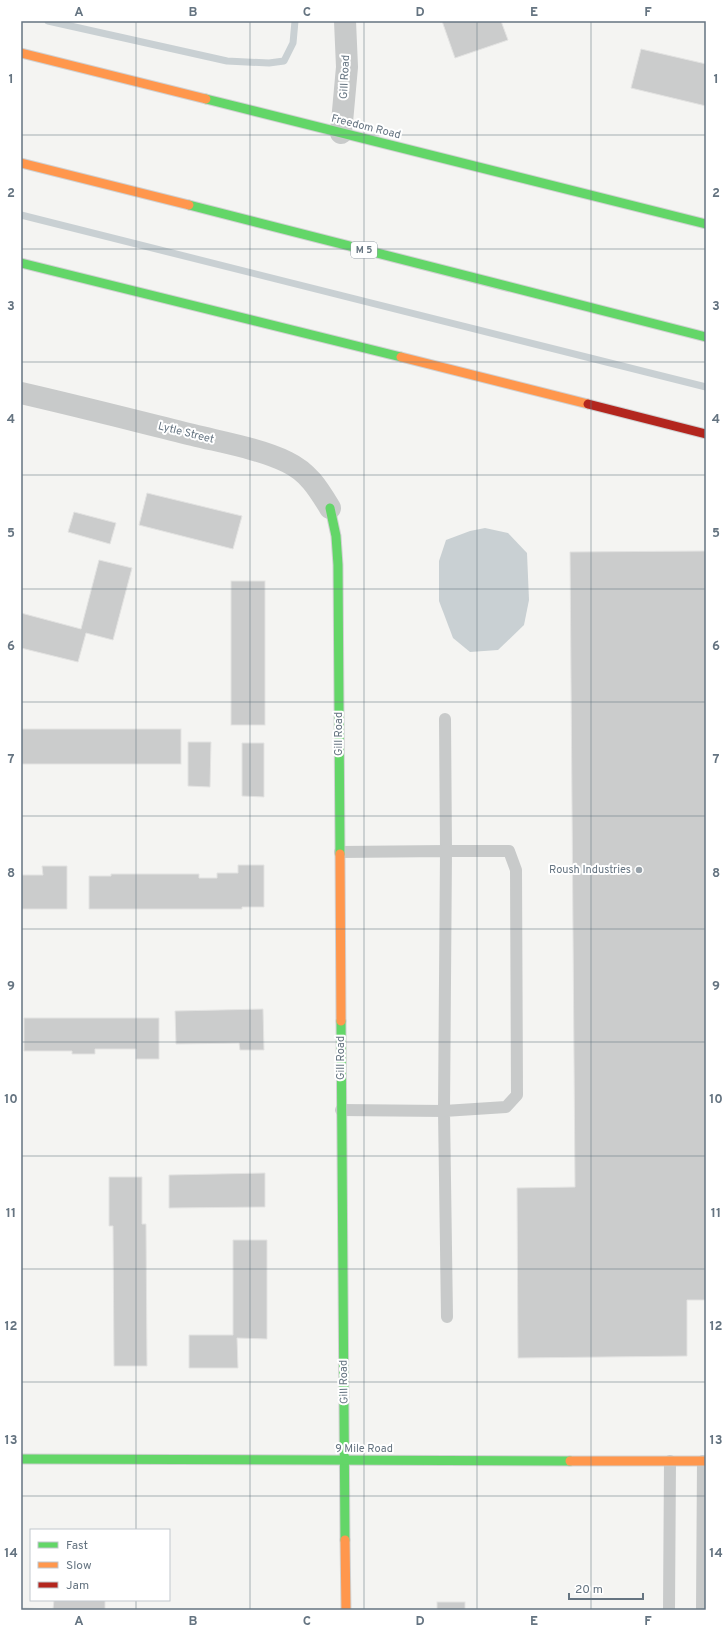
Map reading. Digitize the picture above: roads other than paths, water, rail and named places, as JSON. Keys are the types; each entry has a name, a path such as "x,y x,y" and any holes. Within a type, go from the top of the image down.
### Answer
{"main road":[{"name":"Freedom Road","path":"21,52 706,224"},
{"name":"M 5","path":"21,163 706,338"},
{"path":"21,264 457,370 706,434"},
{"name":"Gill Road","path":"330,508 336,536 338,565 346,1610"},
{"name":"9 Mile Road","path":"21,1459 704,1461"}],"street":[{"name":"Gill Road","path":"341,133 347,66 345,21"},
{"name":"Lytle Street","path":"21,393 220,442 287,462 303,472 316,484 330,508"}],"lane":[{"path":"444,719 446,851 444,1111 447,1317"},
{"path":"340,852 509,851 516,870 516,1095 506,1108 444,1111 341,1110"},
{"path":"702,1610 704,1461"},
{"path":"669,1610 670,1462"}],"waterway":[{"path":"48,21 227,61 269,63 284,61 293,43 295,21"},
{"path":"21,215 706,387"}],"place":[{"name":"Roush Industries","path":"639,870"}]}
